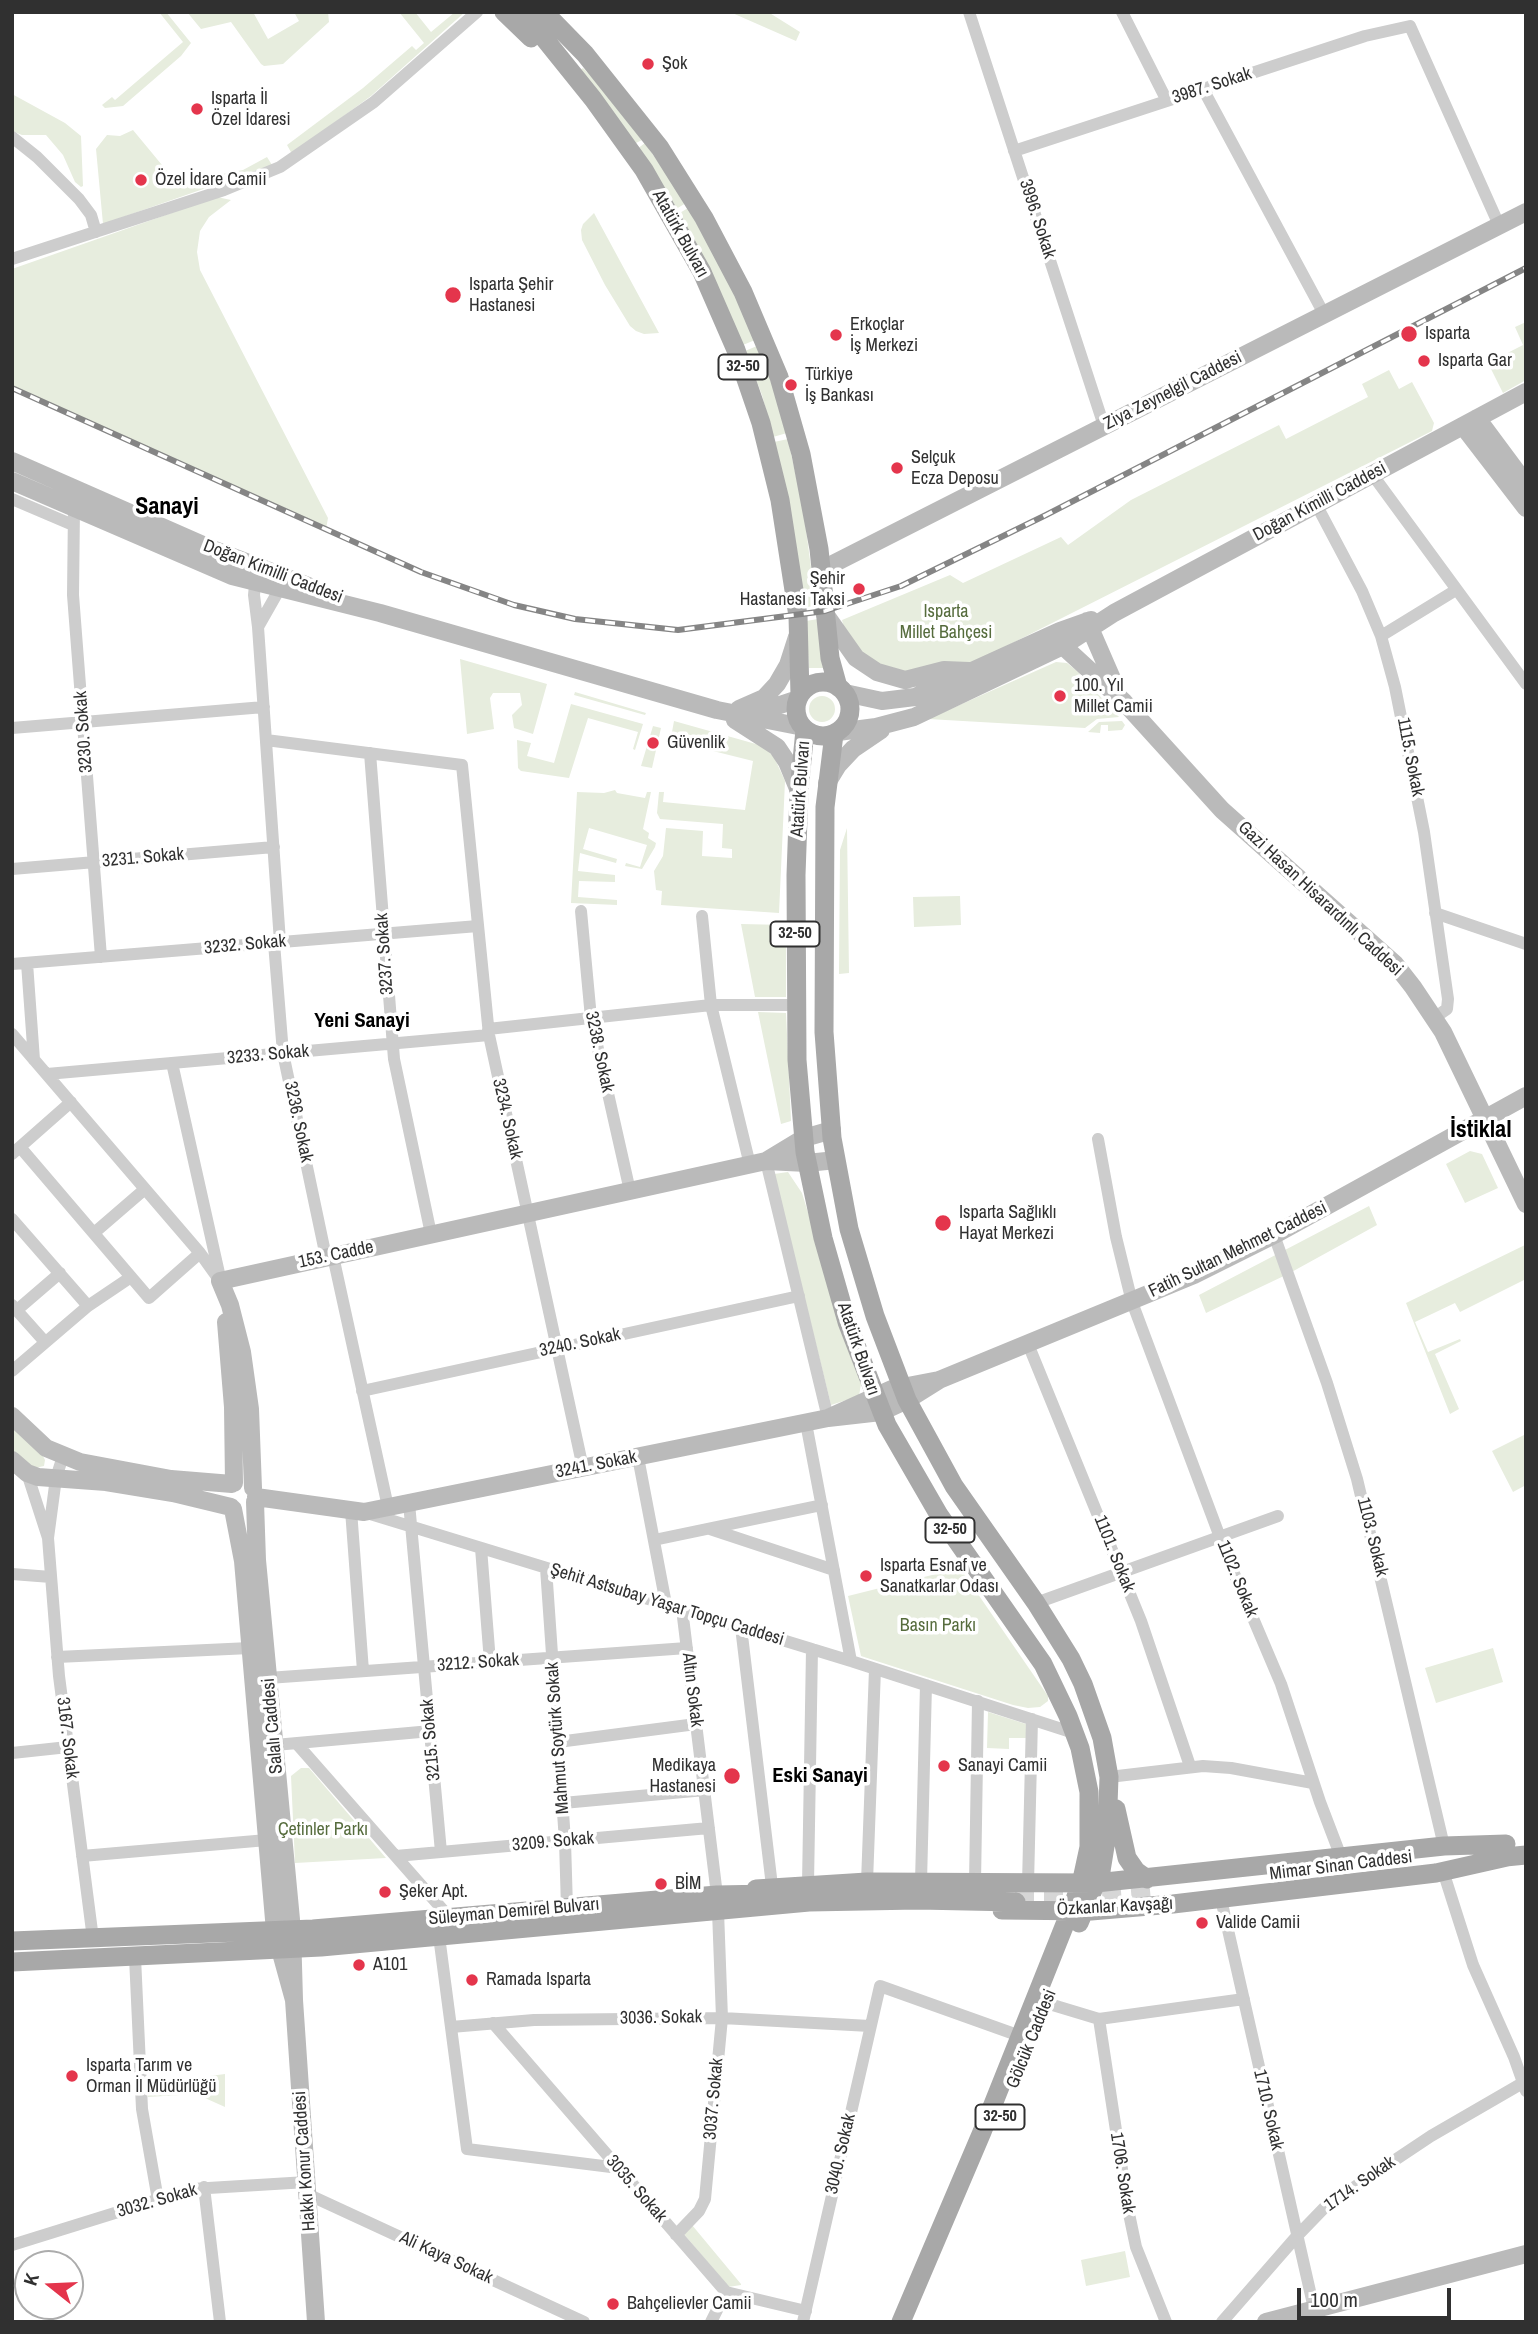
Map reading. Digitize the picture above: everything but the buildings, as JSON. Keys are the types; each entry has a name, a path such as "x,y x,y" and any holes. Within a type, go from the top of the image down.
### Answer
{"main road":[{"path":"504,12 576,78"},
{"name":"Atatürk Bulvarı","path":"523,12 628,146 702,272 736,350 761,423 789,547 799,634 799,697"},
{"name":"Atatürk Bulvarı","path":"544,12 585,54 628,105 681,179 722,248 743,292 779,377 793,424 811,502 830,658 842,690"},
{"path":"557,12 585,54"},
{"path":"826,682 842,690 850,706 845,725 836,733 816,736 804,729 797,718 799,697 811,685 818,683 826,682"},
{"name":"Atatürk Bulvarı","path":"804,729 796,886 798,1086 807,1163 823,1238 877,1404 939,1515 1042,1664 1074,1733 1087,1776 1091,1813 1087,1861 1089,1884"},
{"name":"Atatürk Bulvarı","path":"836,733 827,783 824,836 823,994 826,1072 832,1130 849,1228 861,1273 904,1393 954,1486 1036,1603 1071,1659 1102,1738 1110,1777 1107,1834 1078,1911"},
{"path":"1110,1777 1127,1857 1136,1871 1153,1888"},
{"name":"Özkanlar Kavşağı","path":"718,1903 772,1886 808,1884 975,1883 1020,1893 1089,1884 1153,1888 1341,1857 1444,1846 1516,1849"},
{"name":"Özkanlar Kavşağı","path":"718,1903 1078,1911 1221,1899 1443,1871 1516,1849"},
{"name":"Mimar Sinan Caddesi","path":"1153,1888 1516,1849"},
{"name":"Süleyman Demirel Bulvarı","path":"12,1941 285,1940 450,1918 567,1908 718,1903 881,1891 1020,1893"},
{"path":"12,1962 135,1957 285,1940 439,1936 718,1903"},
{"name":"Gölcük Caddesi","path":"913,2322 990,2143 1046,2003 1078,1911"},
{"name":"Gölcük Caddesi","path":"901,2322 1020,2036 1078,1911"}],"street":[{"path":"12,260 224,190 280,167 374,102 477,12"},
{"name":"3996. Sokak","path":"969,12 1104,426"},
{"path":"1122,12 1167,101"},
{"name":"3987. Sokak","path":"1014,151 1365,36 1410,26 1499,225"},
{"path":"1203,89 1324,314"},
{"path":"12,138 37,157 79,199 91,215 96,232"},
{"name":"Ziya Zeynelgil Caddesi","path":"821,570 1526,212"},
{"name":"Doğan Kimilli Caddesi","path":"836,733 891,723 926,712 1526,392"},
{"path":"1470,422 1526,484"},
{"path":"1470,422 1526,508"},
{"name":"Doğan Kimilli Caddesi","path":"12,461 256,576"},
{"path":"1373,474 1526,684"},
{"name":"Doğan Kimilli Caddesi","path":"12,481 73,517 207,567 256,576 717,710 804,729"},
{"path":"12,499 73,517"},
{"name":"1115. Sokak","path":"1316,504 1356,579 1381,636 1408,742 1448,999 1447,1009 1434,1018"},
{"name":"3230. Sokak","path":"73,517 72,585 101,957"},
{"name":"3236. Sokak","path":"256,576 284,1053 388,1507"},
{"path":"258,627 283,584"},
{"path":"1381,636 1456,590"},
{"path":"825,614 856,658 877,672 905,680 944,670 973,671"},
{"name":"Gazi Hasan Hisarardınlı Caddesi","path":"1088,625 1108,674 1124,702"},
{"path":"739,709 764,698 778,684 799,634"},
{"name":"Doğan Kimilli Caddesi","path":"842,690 870,700 905,699 1059,640"},
{"name":"Gazi Hasan Hisarardınlı Caddesi","path":"1059,640 1124,702 1222,810 1395,964 1434,1018 1526,1204"},
{"name":"Doğan Kimilli Caddesi","path":"717,710 774,707 799,697"},
{"path":"12,728 264,707"},
{"path":"717,710 773,743 787,762 799,791"},
{"path":"827,783 852,749 891,723"},
{"path":"266,740 370,753"},
{"name":"3234. Sokak","path":"370,753 463,765 489,1032 583,1468"},
{"name":"3237. Sokak","path":"370,753 392,1044 431,1234"},
{"name":"3231. Sokak","path":"12,869 274,847"},
{"name":"3238. Sokak","path":"581,911 590,1018 630,1191"},
{"path":"1435,913 1526,944"},
{"path":"702,916 711,1005 799,1296 828,1418"},
{"name":"3232. Sokak","path":"12,964 478,926"},
{"path":"27,963 34,1060"},
{"name":"3233. Sokak","path":"47,1074 392,1044 711,1005 796,1005"},
{"path":"12,1034 200,1253 220,1281"},
{"path":"172,1063 220,1281 233,1407 233,1484 226,1496 232,1508"},
{"name":"Fatih Sultan Mehmet Caddesi","path":"904,1393 1194,1275 1274,1235 1526,1096"},
{"path":"71,1102 16,1150 94,1233 149,1298 200,1253"},
{"path":"758,1163 804,1138 832,1130"},
{"name":"1102. Sokak","path":"1098,1139 1116,1237 1132,1302 1220,1537 1290,1709 1313,1783 1341,1857"},
{"path":"758,1163 836,1160"},
{"name":"153. Cadde","path":"220,1281 758,1163"},
{"path":"94,1233 145,1189"},
{"path":"12,1219 88,1306"},
{"name":"1103. Sokak","path":"1274,1235 1327,1383 1360,1489 1444,1846"},
{"path":"45,1342 15,1307 60,1273"},
{"path":"12,1371 88,1306 131,1277"},
{"name":"Salalı Caddesi","path":"220,1281 230,1305 242,1352 250,1409 257,1560 275,1745 285,1940"},
{"name":"3240. Sokak","path":"362,1391 799,1296"},
{"name":"1101. Sokak","path":"1028,1344 1121,1572 1158,1669 1190,1766"},
{"name":"3241. Sokak","path":"358,1511 806,1423 877,1404 904,1393"},
{"path":"12,1416 38,1442 63,1456 172,1479 233,1484 246,1482 255,1496 248,1510 243,1511 160,1491 94,1480 38,1477 27,1473 12,1460"},
{"path":"806,1423 851,1661"},
{"name":"3167. Sokak","path":"63,1456 56,1478 48,1538 57,1657 93,1939"},
{"path":"638,1457 666,1604"},
{"name":"3167. Sokak","path":"27,1473 48,1538"},
{"name":"Şehit Astsubay Yaşar Topçu Caddesi","path":"255,1496 358,1511 875,1668 1074,1733"},
{"name":"3215. Sokak","path":"409,1503 441,1852"},
{"path":"654,1540 822,1505"},
{"name":"Salalı Caddesi","path":"232,1508 242,1553 267,1840 285,1940"},
{"path":"358,1511 363,1671"},
{"path":"1036,1603 1278,1516"},
{"path":"709,1529 834,1570"},
{"path":"481,1548 490,1662"},
{"name":"Mahmut Soytürk Sokak","path":"546,1568 565,1841 567,1908"},
{"path":"12,1574 51,1577"},
{"name":"Altın Sokak","path":"682,1609 718,1903"},
{"path":"741,1627 772,1886"},
{"path":"57,1657 250,1648"},
{"name":"3212. Sokak","path":"268,1678 687,1648"},
{"path":"808,1884 812,1649"},
{"path":"867,1882 875,1668"},
{"path":"921,1882 926,1685"},
{"path":"975,1883 978,1702"},
{"path":"1020,1893 1032,1718"},
{"path":"558,1742 696,1724"},
{"path":"275,1745 430,1731"},
{"path":"297,1744 450,1918"},
{"path":"12,1753 68,1746"},
{"path":"1110,1777 1190,1766 1217,1766 1313,1783"},
{"path":"562,1803 705,1790"},
{"name":"3209. Sokak","path":"396,1856 709,1828"},
{"path":"82,1856 267,1840"},
{"path":"1443,1871 1473,1965 1525,2085"},
{"name":"1710. Sokak","path":"1221,1899 1315,2316"},
{"name":"3037. Sokak","path":"676,2235 699,2211 705,2199 722,2018 718,1903"},
{"path":"439,1936 467,2149 619,2168"},
{"name":"Hakkı Konur Caddesi","path":"285,1940 294,2000 316,2322"},
{"path":"135,1957 141,2097 158,2200"},
{"name":"3040. Sokak","path":"804,2316 880,1986 1020,2036"},
{"path":"1046,2003 1099,2019 1244,1999"},
{"name":"3036. Sokak","path":"451,2027 534,2020 722,2018 870,2026"},
{"name":"1706. Sokak","path":"1099,2019 1136,2247 1166,2322"},
{"name":"3035. Sokak","path":"493,2023 726,2292"},
{"name":"1714. Sokak","path":"1222,2322 1313,2218 1340,2196 1431,2136 1525,2085"},
{"path":"204,2187 220,2322"},
{"name":"3032. Sokak","path":"12,2245 204,2187 307,2188"},
{"name":"Ali Kaya Sokak","path":"307,2188 584,2322"},
{"path":"1266,2322 1315,2316 1526,2254"},
{"path":"711,2322 726,2292 804,2316"}],"green space":[{"path":"159,12 166,12 191,43 181,56 123,106 105,108 102,105 112,97 115,100 183,42"},
{"path":"187,12 253,12 268,39 299,21 294,12 328,12 329,22 283,64 264,66 231,22 201,29"},
{"path":"399,12 415,12 431,32 455,12 465,12 371,96 292,154 287,145 363,88 412,46 416,50 424,43"},
{"path":"730,12 768,12 800,32 796,41"},
{"path":"583,68 604,89 642,140 634,144 580,70"},
{"path":"12,94 65,123 81,136 83,186 75,182 63,155 46,135 22,135 12,131"},
{"path":"133,130 181,188 202,178 243,170 267,157 272,165 103,224 96,149 107,135 120,136"},
{"path":"645,143 686,203 676,209 637,149"},
{"path":"217,197 231,200 209,217 200,231 197,252 200,270 328,518 326,529 12,388 12,269"},
{"path":"688,208 732,287 755,340 743,345 678,214"},
{"path":"594,213 659,333 644,334 630,326 605,285 582,240 583,224"},
{"path":"1526,322 1526,380 1503,393 1488,363 1523,345 1515,327"},
{"path":"757,346 787,433 773,437 762,395 745,351"},
{"name":"Isparta Millet Bahçesi","path":"1389,370 1399,389 1412,382 1434,423 1432,431 975,662 913,675 872,666 846,635 842,620 950,575 963,583 1061,537 1068,545 1131,500 1279,425 1286,439 1368,397 1362,384"},
{"path":"788,439 804,514 816,606 805,607 774,442"},
{"path":"818,619 823,668 809,668 806,621"},
{"path":"460,659 547,684 533,734 514,728 512,715 522,705 520,693 493,693 490,698 494,729 467,734"},
{"name":"Isparta Millet Bahçesi","path":"1056,662 1067,663 1077,671 1119,717 1097,719 1085,728 928,719"},
{"path":"575,692 646,713 645,715 574,695"},
{"path":"822,696 831,700 835,709 831,718 822,722 813,718 809,709 813,700"},
{"path":"571,704 643,724 635,750 633,749 638,732 588,718 569,778 521,771 518,768 517,740 531,743 527,756 554,763"},
{"path":"674,721 763,746 774,757 785,781 779,913 661,905 662,891 656,890 654,871 663,856 666,828 703,831 702,856 732,858 732,849 722,848 723,824 660,819 657,813 659,792 664,792 663,802 745,810 753,761 681,743 680,746 670,743"},
{"path":"1122,721 1125,725 1122,730 1108,731 1108,725 1101,725 1100,733 1088,732 1099,722"},
{"path":"653,726 661,728 652,768 641,766"},
{"path":"615,790 617,793 645,798 647,792 651,792 643,829 649,833 648,838 656,843 655,847 642,869 625,866 626,863 640,867 647,845 589,828 583,849 617,859 616,863 580,853 578,871 615,875 615,882 579,881 578,897 617,900 617,905 571,903 577,792 604,793"},
{"path":"847,828 849,973 839,974 840,850"},
{"path":"960,896 961,925 914,927 913,897"},
{"path":"741,924 786,925 786,997 755,997"},
{"path":"758,1012 786,1013 791,1121 781,1124"},
{"path":"1470,1151 1482,1154 1498,1188 1465,1203 1446,1164"},
{"path":"788,1172 802,1193 861,1384 859,1396 831,1405 774,1174"},
{"path":"1369,1206 1377,1225 1288,1274 1206,1313 1199,1295"},
{"path":"1525,1245 1526,1279 1460,1312 1455,1303 1415,1322 1428,1352 1460,1339 1461,1341 1435,1354 1459,1409 1450,1414 1406,1303"},
{"path":"12,1425 43,1456 44,1466 35,1468 12,1450"},
{"path":"1526,1434 1526,1485 1513,1492 1492,1451"},
{"name":"Basın Parkı","path":"960,1568 1048,1696 1048,1701 1040,1707 1013,1705 861,1656 848,1596"},
{"path":"1493,1648 1503,1682 1436,1703 1425,1668"},
{"path":"988,1712 1029,1725 1028,1738 1009,1738 1009,1749 987,1748"},
{"name":"Çetinler Parkı","path":"301,1768 309,1768 386,1858 295,1863 291,1776"},
{"path":"225,2074 225,2107 196,2094 148,2097 148,2084"},
{"path":"692,2225 741,2285 728,2287 684,2234"},
{"path":"1125,2251 1130,2277 1086,2286 1081,2260"}],"tunnel":[{"path":"1015,1893 1087,1893 1156,1887"}],"railway":[{"path":"12,388 421,572 514,605 575,619 678,630 825,611 901,586 1046,515 1526,268"}],"place":[{"name":"Şok","path":"648,64"},
{"name":"Isparta İl Özel İdaresi","path":"197,109"},
{"name":"Özel İdare Camii","path":"141,180"},
{"name":"Isparta Şehir Hastanesi","path":"453,295"},
{"name":"Isparta","path":"1409,334"},
{"name":"Erkoçlar İş Merkezi","path":"836,335"},
{"name":"Isparta Gar","path":"1424,361"},
{"name":"Türkiye İş Bankası","path":"791,385"},
{"name":"Selçuk Ecza Deposu","path":"897,468"},
{"name":"Şehir Hastanesi Taksi","path":"859,589"},
{"name":"100. Yıl Millet Camii","path":"1060,696"},
{"name":"Güvenlik","path":"653,743"},
{"name":"Isparta Sağlıklı Hayat Merkezi","path":"943,1223"},
{"name":"Isparta Esnaf ve Sanatkarlar Odası","path":"866,1576"},
{"name":"Sanayi Camii","path":"944,1766"},
{"name":"Medikaya Hastanesi","path":"732,1776"},
{"name":"BİM","path":"661,1884"},
{"name":"Şeker Apt.","path":"385,1892"},
{"name":"Valide Camii","path":"1202,1923"},
{"name":"A101","path":"359,1965"},
{"name":"Ramada Isparta","path":"472,1980"},
{"name":"Isparta Tarım ve Orman İl Müdürlüğü","path":"72,2076"},
{"name":"Bahçelievler Camii","path":"613,2304"}],"district":[{"name":"Sanayi","path":"167,508"},
{"name":"Yeni Sanayi","path":"362,1021"},
{"name":"İstiklal","path":"1481,1131"},
{"name":"Eski Sanayi","path":"820,1776"}]}
